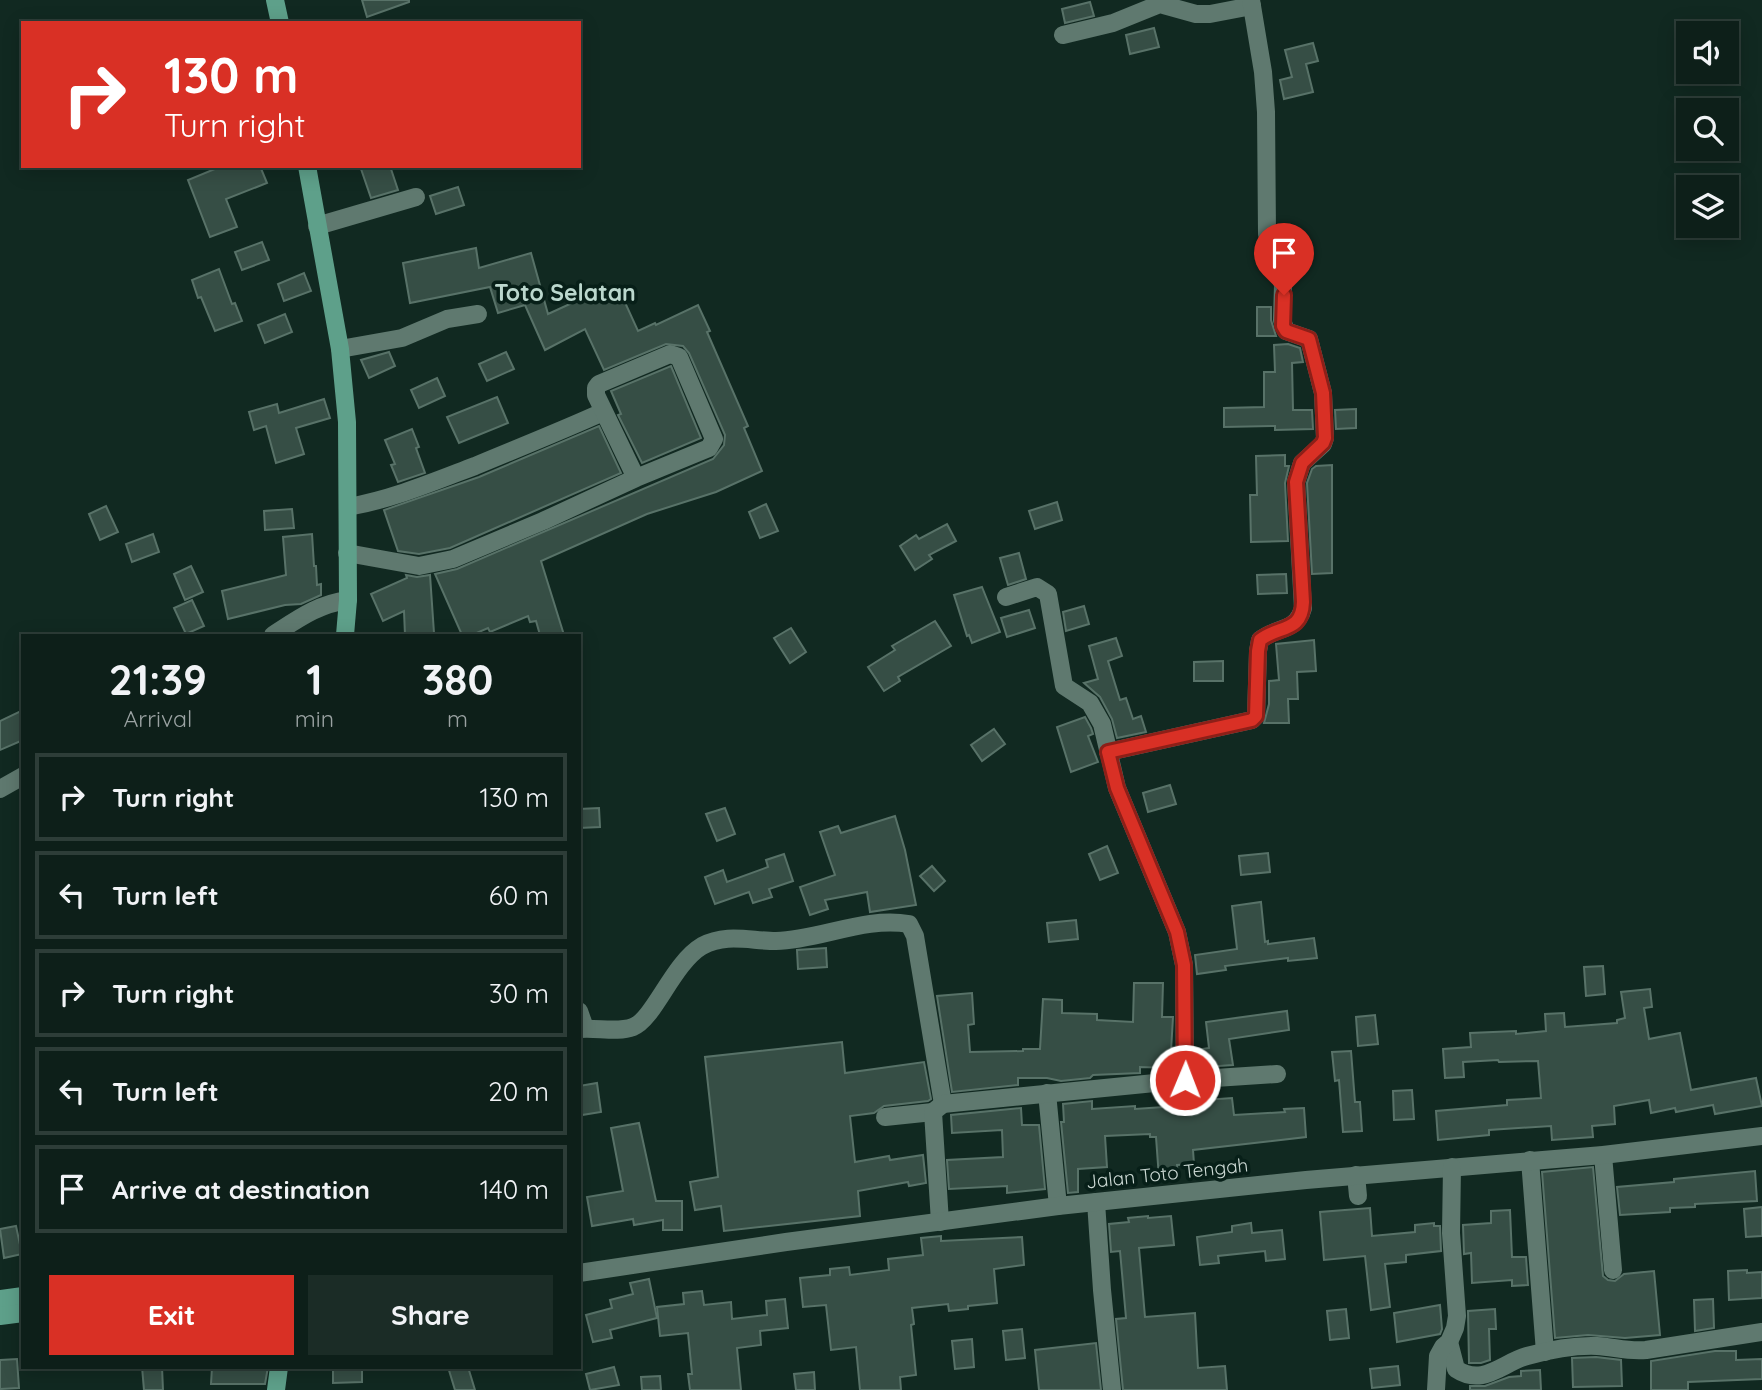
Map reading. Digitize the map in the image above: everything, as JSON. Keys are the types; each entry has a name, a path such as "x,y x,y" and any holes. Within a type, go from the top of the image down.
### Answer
{"main road":[{"path":"275,0 280,21"},
{"path":"307,168 340,349 347,422 348,600 345,634"},
{"path":"0,1299 21,1305"},
{"path":"0,1316 21,1305"},
{"path":"276,1390 279,1369"}],"street":[{"path":"1063,36 1113,23 1160,4 1196,14 1210,14 1251,3 1266,112 1267,234 1283,285 1282,320 1286,331 1309,339 1323,393 1325,438 1302,463 1296,482 1303,608 1294,625 1260,640 1256,716 1252,720 1108,752"},
{"path":"317,226 416,197"},
{"path":"340,349 402,338 447,319 478,314"},
{"path":"347,553 419,565 453,559 709,448 714,439 679,357 670,354 599,384 596,388 596,395 636,478"},
{"path":"348,507 410,491 604,412"},
{"path":"1006,597 1037,587 1048,594 1064,686 1090,703 1102,724 1117,788 1177,932 1184,965 1185,1080"},
{"path":"275,634 313,609 348,600"},
{"path":"0,789 21,777"},
{"path":"581,1023 626,1028 640,1023 683,961 710,942 739,937 796,940 875,925 909,924 913,929 916,944 938,1108 940,1222"},
{"path":"885,1117 1047,1093 1277,1074"},
{"path":"1047,1093 1058,1206"},
{"name":"Jalan Toto Tengah","path":"581,1273 1058,1206 1356,1175 1603,1155 1762,1136"},
{"path":"1603,1155 1614,1270"},
{"path":"1530,1160 1545,1352"},
{"path":"1436,1390 1438,1356 1449,1342 1457,1316 1451,1233 1452,1167"},
{"path":"1356,1175 1359,1196"},
{"path":"1096,1202 1112,1390"},
{"path":"1449,1342 1456,1368 1464,1374 1477,1376 1502,1369 1523,1357 1545,1352 1585,1346 1629,1352 1762,1332"}],"building":[{"path":"362,0 409,0 409,2 367,17"},
{"path":"1090,2 1094,16 1065,23 1062,9"},
{"path":"1154,28 1159,47 1130,54 1126,35"},
{"path":"1313,43 1318,61 1306,64 1313,92 1284,99 1280,80 1292,77 1285,50"},
{"path":"217,168 261,168 267,183 226,199 237,227 210,237 188,180"},
{"path":"361,168 391,168 398,190 371,198"},
{"path":"458,187 464,205 436,214 430,196"},
{"path":"262,242 269,260 242,270 235,252"},
{"path":"476,248 479,268 531,253 548,314 585,297 587,301 618,287 638,331 698,305 748,426 744,428 762,471 716,492 647,514 541,561 564,634 540,634 536,621 530,622 528,616 490,632 488,628 474,634 462,634 435,574 457,569 713,459 724,445 725,435 689,353 683,346 666,344 604,370 585,329 545,350 525,305 498,313 490,287 410,303 403,263"},
{"path":"219,269 232,304 235,303 242,321 215,331 192,280"},
{"path":"304,273 311,291 284,301 278,284"},
{"path":"1257,307 1271,307 1271,320 1276,336 1257,336"},
{"path":"285,314 292,332 265,343 258,325"},
{"path":"1288,344 1300,348 1303,362 1292,363 1293,410 1312,410 1313,429 1275,430 1275,426 1224,427 1224,408 1264,407 1264,372 1275,372 1274,345"},
{"path":"389,352 395,366 369,378 361,360"},
{"path":"506,352 514,369 487,381 479,364"},
{"path":"671,366 701,438 642,463 618,415 621,414 611,391"},
{"path":"437,378 445,396 419,408 411,390"},
{"path":"497,397 508,423 459,443 447,417"},
{"path":"324,399 330,418 296,428 304,454 276,463 266,426 254,430 249,412 277,404 279,413"},
{"path":"1356,409 1356,428 1336,429 1335,410"},
{"path":"599,426 621,473 450,548 419,554 398,551 384,510 479,477"},
{"path":"412,429 425,473 398,482 391,465 395,464 385,440"},
{"path":"1285,455 1285,466 1289,466 1285,483 1288,541 1251,542 1250,495 1257,495 1256,456"},
{"path":"1332,465 1332,573 1312,574 1307,483 1312,469 1316,466"},
{"path":"1057,502 1062,520 1035,529 1029,511"},
{"path":"766,504 778,531 760,538 749,512"},
{"path":"106,506 118,532 100,540 89,514"},
{"path":"292,509 294,528 265,530 264,511"},
{"path":"947,524 956,541 929,555 932,559 915,570 900,546 916,535 919,539"},
{"path":"153,534 159,552 132,562 126,544"},
{"path":"312,534 314,566 317,585 321,584 321,595 301,604 285,605 228,619 222,591 286,575 283,537"},
{"path":"1019,553 1026,579 1008,585 1000,558"},
{"path":"191,566 203,592 185,600 174,574"},
{"path":"1286,574 1287,593 1258,594 1257,575"},
{"path":"406,575 430,575 434,633 405,634 404,611 383,621 371,594 407,578"},
{"path":"982,587 1000,632 972,643 969,635 967,636 954,595"},
{"path":"192,600 204,626 186,634 174,608"},
{"path":"1084,606 1089,624 1066,631 1063,612"},
{"path":"1029,610 1035,628 1007,637 1001,618"},
{"path":"935,621 951,646 898,677 900,681 884,691 868,667 895,650 892,646"},
{"path":"791,628 806,652 790,663 774,638"},
{"path":"1116,638 1122,656 1108,661 1120,700 1126,698 1133,719 1141,716 1146,732 1117,738 1112,719 1100,697 1084,683 1098,679 1089,646"},
{"path":"1314,640 1316,671 1297,672 1298,699 1288,699 1289,723 1264,723 1269,704 1269,681 1279,680 1276,644"},
{"path":"1223,661 1223,681 1194,681 1194,662"},
{"path":"21,711 21,741 0,750 0,721"},
{"path":"1085,717 1093,734 1088,736 1098,762 1071,772 1057,727"},
{"path":"994,729 1005,744 982,761 971,745"},
{"path":"1170,785 1176,804 1148,812 1143,793"},
{"path":"599,808 600,827 581,828 581,809"},
{"path":"725,808 735,834 717,841 706,814"},
{"path":"895,816 916,905 870,912 867,892 825,900 828,909 810,915 800,887 835,875 820,832 838,826 841,833"},
{"path":"1107,846 1118,873 1100,880 1089,854"},
{"path":"1268,853 1270,872 1241,875 1239,856"},
{"path":"784,854 793,881 769,889 772,897 753,903 749,892 715,904 705,877 723,870 727,882 768,867 766,860"},
{"path":"932,866 945,881 934,891 920,876"},
{"path":"1261,902 1265,942 1268,941 1268,944 1314,938 1317,958 1288,961 1288,958 1225,966 1226,970 1197,974 1195,955 1237,949 1232,906"},
{"path":"1076,920 1078,939 1049,942 1047,923"},
{"path":"826,948 827,967 798,969 797,950"},
{"path":"1603,966 1605,994 1586,996 1584,967"},
{"path":"1134,983 1163,983 1162,1017 1173,1017 1170,1068 1140,1067 1140,1073 1093,1075 1090,1078 1061,1081 1018,1078 1018,1085 952,1092 937,996 972,993 974,1024 968,1025 970,1052 1023,1051 1040,1049 1043,999 1062,1000 1062,1013 1097,1014 1097,1020 1133,1022"},
{"path":"1650,989 1652,1007 1644,1008 1649,1039 1680,1033 1691,1090 1756,1078 1762,1106 1715,1114 1713,1105 1676,1112 1675,1108 1651,1113 1649,1100 1614,1106 1615,1124 1592,1126 1593,1137 1552,1140 1551,1126 1489,1130 1489,1135 1438,1140 1436,1111 1507,1105 1507,1100 1541,1098 1538,1061 1463,1062 1464,1077 1445,1078 1443,1049 1471,1047 1470,1033 1516,1031 1516,1034 1546,1031 1545,1014 1564,1013 1565,1027 1617,1023 1617,1020 1625,1018 1621,992"},
{"path":"1287,1011 1289,1030 1229,1039 1233,1065 1204,1067 1202,1049 1209,1048 1206,1022"},
{"path":"1375,1015 1378,1044 1358,1046 1356,1017"},
{"path":"842,1042 845,1073 924,1062 931,1099 884,1106 874,1113 850,1116 855,1162 889,1156 890,1160 923,1155 926,1183 909,1186 908,1182 858,1191 860,1216 724,1231 721,1206 695,1210 690,1182 718,1177 705,1057"},
{"path":"1351,1051 1355,1102 1360,1102 1362,1131 1343,1132 1339,1080 1335,1081 1332,1052"},
{"path":"597,1083 601,1112 582,1115 581,1086"},
{"path":"1412,1090 1414,1119 1394,1120 1393,1091"},
{"path":"1232,1098 1234,1115 1304,1108 1306,1137 1193,1150 1194,1164 1177,1165 1178,1177 1159,1178 1156,1137 1150,1137 1150,1134 1105,1136 1107,1167 1078,1169 1078,1192 1068,1193 1061,1122 1064,1122 1063,1104 1092,1101 1092,1109 1135,1106 1135,1109 1178,1106 1177,1102"},
{"path":"1021,1108 1022,1125 1039,1125 1045,1189 1007,1193 1007,1186 949,1189 947,1160 1003,1157 1002,1130 952,1133 951,1115"},
{"path":"639,1123 656,1201 682,1201 682,1230 663,1230 663,1220 634,1225 633,1219 592,1226 587,1197 623,1191 611,1128"},
{"path":"1593,1167 1603,1276 1615,1281 1624,1274 1654,1271 1660,1335 1555,1338 1542,1172"},
{"path":"1755,1171 1757,1201 1695,1204 1695,1207 1670,1208 1670,1212 1620,1215 1617,1187"},
{"path":"1762,1207 1762,1236 1746,1237 1744,1209"},
{"path":"1370,1208 1372,1236 1415,1232 1415,1225 1434,1223 1434,1226 1440,1226 1441,1251 1406,1255 1406,1262 1385,1264 1390,1307 1371,1310 1365,1256 1324,1260 1320,1212"},
{"path":"1510,1210 1512,1257 1526,1257 1528,1285 1512,1286 1512,1280 1472,1283 1471,1253 1464,1254 1463,1225 1491,1223 1491,1211"},
{"path":"1148,1216 1171,1216 1174,1245 1139,1248 1145,1317 1195,1313 1198,1368 1225,1366 1227,1390 1123,1390 1116,1319 1126,1318 1120,1251 1111,1252 1109,1224"},
{"path":"1251,1223 1252,1233 1282,1230 1285,1259 1266,1261 1265,1251 1218,1256 1219,1263 1200,1265 1197,1237 1232,1232 1232,1226"},
{"path":"16,1226 21,1254 4,1258 0,1229"},
{"path":"941,1236 941,1241 1022,1237 1024,1265 994,1269 997,1303 949,1311 948,1304 912,1308 916,1375 900,1377 901,1390 860,1390 856,1347 831,1350 826,1305 803,1307 800,1278 830,1275 830,1269 849,1267 850,1275 889,1270 888,1259 923,1255 921,1238"},
{"path":"1747,1270 1747,1273 1762,1272 1762,1298 1729,1300 1728,1271"},
{"path":"649,1279 657,1318 610,1330 612,1338 593,1342 586,1315 612,1308 610,1300 633,1294 630,1283"},
{"path":"702,1291 704,1305 731,1302 732,1319 767,1315 766,1301 785,1299 788,1328 760,1331 761,1345 737,1348 741,1390 690,1390 688,1374 692,1374 688,1333 660,1336 657,1307 684,1304 683,1293"},
{"path":"1713,1299 1714,1328 1695,1331 1694,1300"},
{"path":"1440,1305 1440,1334 1397,1342 1394,1313"},
{"path":"1346,1309 1349,1338 1330,1340 1327,1311"},
{"path":"1495,1309 1496,1329 1489,1329 1490,1360 1469,1363 1468,1311"},
{"path":"1022,1329 1025,1358 1006,1360 1003,1331"},
{"path":"972,1339 974,1367 955,1369 952,1341"},
{"path":"1096,1343 1101,1390 1039,1390 1035,1350"},
{"path":"1715,1351 1736,1351 1736,1360 1762,1359 1762,1379 1688,1382 1688,1390 1651,1390 1651,1361"},
{"path":"1572,1358 1621,1360 1622,1386 1573,1387"},
{"path":"17,1359 19,1388 0,1389 0,1360"},
{"path":"1398,1366 1400,1385 1372,1388 1370,1369"},
{"path":"614,1367 619,1385 590,1390 586,1374"},
{"path":"142,1369 162,1369 163,1390 144,1390"},
{"path":"212,1369 268,1369 265,1384 211,1384"},
{"path":"333,1369 362,1369 362,1382 333,1383"},
{"path":"449,1369 469,1369 475,1390 455,1390"},
{"path":"1540,1370 1541,1390 1470,1390 1470,1386 1485,1386 1509,1377 1521,1376 1521,1371"},
{"path":"814,1372 815,1390 796,1390 794,1374"},
{"path":"660,1376 661,1390 642,1390 641,1377"}],"district":[{"name":"Toto Selatan","path":"565,293"}],"route":[{"path":"1185,1080 1184,965 1177,932 1117,788 1108,752 1252,720 1256,716 1260,640 1294,625 1300,616 1303,602 1296,482 1305,458 1323,443 1325,438 1323,393 1320,373 1309,339 1286,331 1283,326 1284,295"}]}
